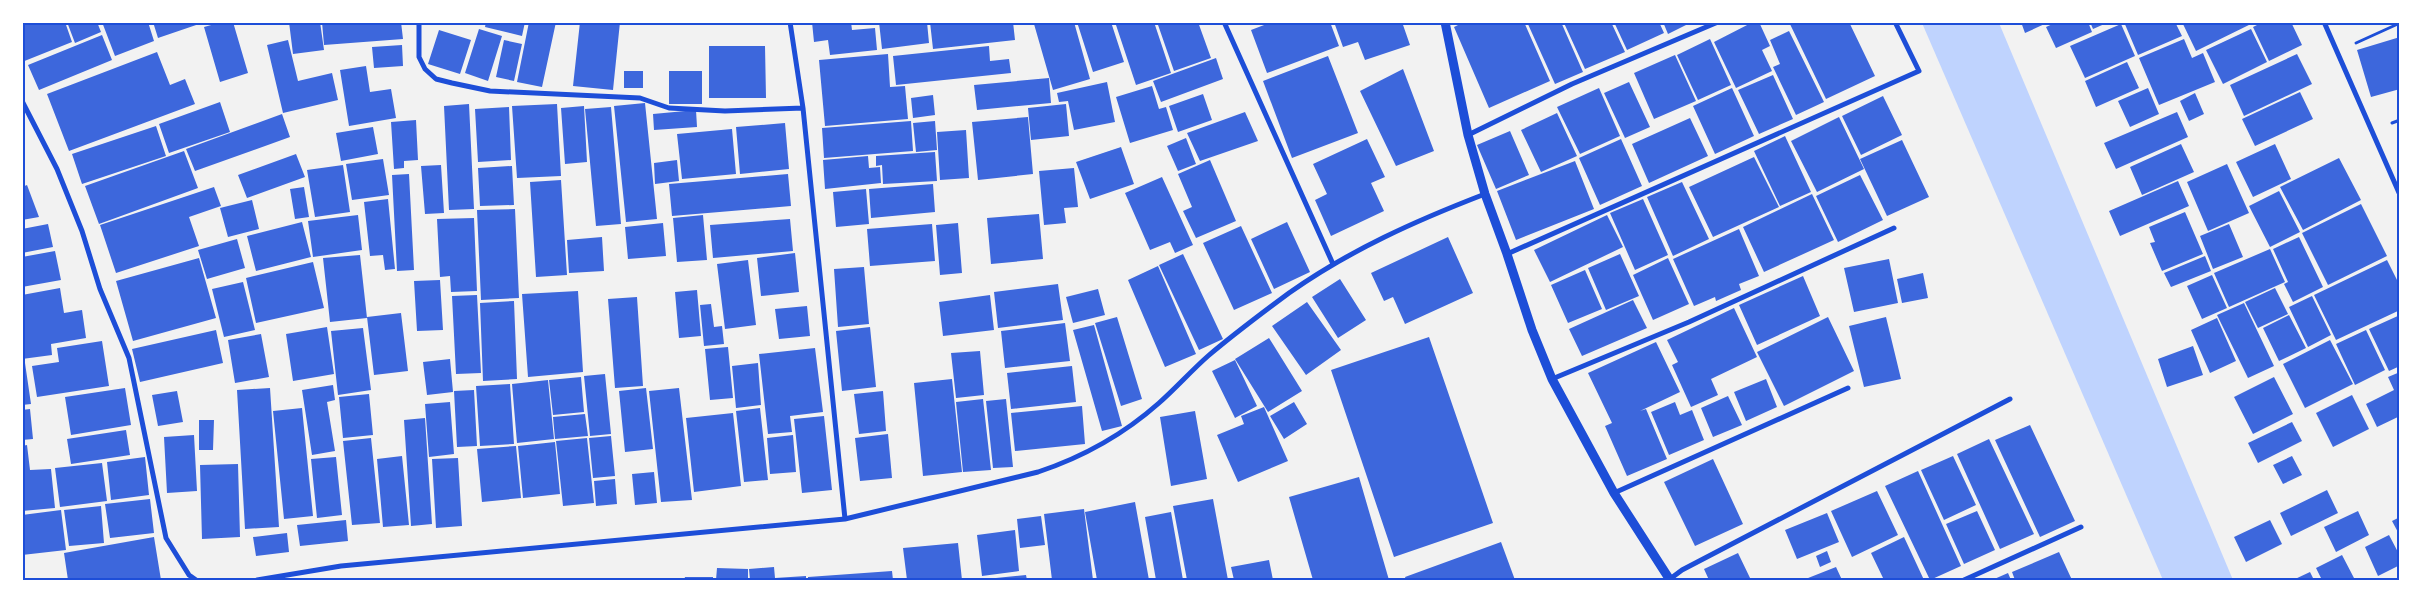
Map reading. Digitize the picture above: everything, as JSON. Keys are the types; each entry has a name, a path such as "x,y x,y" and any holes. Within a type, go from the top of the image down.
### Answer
{"street":[{"path":"419,22 419,57 425,70 436,79 452,83 490,91 640,98 669,108 725,111 802,108"},
{"path":"790,22 802,108 845,519"},
{"path":"1224,22 1333,264"},
{"path":"1444,22 1468,135 1485,194 1532,330 1552,379 1614,493 1670,580 1682,570 2010,399"},
{"path":"1468,135 1572,84 1718,22"},
{"path":"1507,254 1919,71 1895,22"},
{"path":"2324,22 2400,195"},
{"path":"22,101 60,178 82,231 100,288 129,358 166,538 189,575 196,580"},
{"path":"257,580 341,566 845,519 1038,472 1068,462 1102,446 1157,405 1207,356 1288,294 1333,264 1410,223 1485,194"},
{"path":"1552,379 1689,322 1894,228"},
{"path":"1614,493 1848,388"},
{"path":"1964,580 2081,527"}],"path":[{"path":"2337,51 2400,23"}],"water":[{"path":"1922,23 1999,23 2233,580 2163,580"}],"building":[{"path":"22,22 65,22 72,42 22,62"},
{"path":"67,22 97,22 101,32 75,43"},
{"path":"102,22 148,22 154,41 115,56"},
{"path":"153,22 202,22 202,23 158,38"},
{"path":"222,22 233,22 248,73 220,82 204,27"},
{"path":"289,22 320,22 324,50 293,54"},
{"path":"322,22 401,22 403,39 324,45"},
{"path":"486,22 525,22 522,36 485,27"},
{"path":"529,22 556,22 542,87 517,82"},
{"path":"580,22 620,22 613,90 573,86"},
{"path":"812,22 851,22 852,30 875,28 877,50 830,55 828,40 814,42"},
{"path":"879,22 927,22 929,43 882,49"},
{"path":"930,22 1013,22 1015,40 933,49"},
{"path":"1040,22 1074,22 1090,79 1053,90 1034,24"},
{"path":"1077,22 1111,22 1124,62 1093,72"},
{"path":"1115,22 1154,22 1171,73 1136,85"},
{"path":"1157,22 1198,22 1211,58 1174,71"},
{"path":"1272,22 1330,22 1339,46 1267,73 1251,30"},
{"path":"1334,22 1402,22 1410,45 1365,60 1358,42 1343,47"},
{"path":"1464,22 1524,22 1550,81 1489,108 1454,27"},
{"path":"1527,22 1561,22 1583,72 1555,84"},
{"path":"1611,22 1625,52 1585,69 1564,23"},
{"path":"1614,22 1659,22 1664,33 1627,50"},
{"path":"1663,22 1692,22 1668,34"},
{"path":"1753,22 1759,22 1770,46 1762,50 1772,71 1736,88 1714,42"},
{"path":"1789,22 1849,22 1875,76 1826,99"},
{"path":"2021,22 2049,22 2025,33"},
{"path":"2057,22 2088,22 2092,32 2056,48 2046,27"},
{"path":"2090,22 2109,22 2093,29"},
{"path":"2124,22 2175,22 2182,36 2138,55"},
{"path":"2182,22 2255,22 2196,51"},
{"path":"2263,22 2291,22 2302,45 2269,61 2253,27"},
{"path":"2121,24 2135,56 2085,78 2070,46"},
{"path":"479,29 502,36 488,81 465,73"},
{"path":"2251,29 2267,62 2223,84 2206,50"},
{"path":"439,30 471,40 460,74 428,64"},
{"path":"1789,31 1824,102 1796,115 1773,67 1780,64 1770,40"},
{"path":"102,35 112,60 39,90 28,65"},
{"path":"2400,37 2400,89 2371,97 2357,50"},
{"path":"1710,39 1731,85 1698,100 1677,55"},
{"path":"2184,39 2192,58 2203,53 2215,82 2159,105 2139,58"},
{"path":"288,40 298,81 332,73 338,100 283,113 267,45"},
{"path":"504,40 522,44 514,81 496,77"},
{"path":"402,45 403,66 374,68 372,47"},
{"path":"709,46 765,46 766,98 709,98"},
{"path":"989,46 990,61 1009,59 1011,73 896,85 893,56"},
{"path":"157,52 170,85 185,79 195,104 69,151 47,94"},
{"path":"888,54 890,87 905,86 908,119 825,126 819,60"},
{"path":"2297,54 2312,84 2244,116 2230,85"},
{"path":"1675,55 1696,101 1654,119 1634,73"},
{"path":"1328,56 1358,133 1292,158 1263,81"},
{"path":"1216,58 1223,79 1161,102 1153,81"},
{"path":"2127,62 2139,88 2096,107 2085,81"},
{"path":"366,66 370,92 391,89 396,118 349,126 340,70"},
{"path":"1403,69 1434,151 1396,166 1360,91"},
{"path":"624,71 643,71 643,88 624,88"},
{"path":"669,71 702,71 702,104 669,104"},
{"path":"1773,75 1793,119 1759,134 1738,90"},
{"path":"1049,78 1051,103 977,110 974,85"},
{"path":"1107,82 1115,122 1074,130 1068,101 1059,102 1057,93"},
{"path":"1629,82 1650,127 1625,138 1604,93"},
{"path":"1152,86 1159,109 1166,107 1173,130 1130,143 1116,97"},
{"path":"1599,88 1620,136 1580,154 1557,107"},
{"path":"1732,88 1754,136 1715,154 1693,106"},
{"path":"2148,88 2159,114 2130,127 2118,101"},
{"path":"2300,92 2313,119 2255,146 2242,119"},
{"path":"2195,93 2204,114 2189,121 2180,101"},
{"path":"1203,94 1212,120 1178,132 1169,106"},
{"path":"933,95 935,115 913,118 911,98"},
{"path":"1883,96 1902,135 1861,155 1842,116"},
{"path":"220,102 230,132 169,153 159,124"},
{"path":"645,103 657,219 626,222 614,106"},
{"path":"469,104 474,209 449,210 444,106"},
{"path":"557,104 561,176 517,178 512,106"},
{"path":"1066,104 1069,136 1031,140 1028,108"},
{"path":"584,106 587,162 565,164 561,108"},
{"path":"509,107 511,160 478,162 475,109"},
{"path":"611,107 621,224 596,226 585,109"},
{"path":"696,110 697,127 654,130 653,114"},
{"path":"1245,112 1258,141 1200,161 1187,133"},
{"path":"2177,112 2188,137 2116,169 2104,143"},
{"path":"1557,113 1577,156 1541,172 1521,130"},
{"path":"282,114 290,137 195,171 186,149"},
{"path":"1028,117 1033,174 978,180 972,122"},
{"path":"1839,117 1864,169 1817,192 1791,141"},
{"path":"1690,118 1708,156 1649,183 1632,144"},
{"path":"416,120 418,160 404,161 404,168 394,169 391,122"},
{"path":"911,121 913,151 824,158 822,128"},
{"path":"935,121 937,150 916,152 913,123"},
{"path":"785,123 789,169 740,174 736,127"},
{"path":"156,126 166,156 82,184 72,154"},
{"path":"373,127 378,154 341,161 336,133"},
{"path":"732,129 736,174 682,179 677,134"},
{"path":"966,130 969,178 940,180 937,132"},
{"path":"1510,131 1529,175 1496,189 1477,145"},
{"path":"1785,136 1811,192 1780,206 1754,151"},
{"path":"1186,138 1196,164 1178,171 1167,146"},
{"path":"1367,139 1385,177 1371,183 1384,211 1331,236 1315,200 1327,194 1313,164"},
{"path":"1621,139 1642,186 1600,205 1579,158"},
{"path":"1902,140 1929,197 1887,216 1860,159"},
{"path":"2181,144 2194,172 2142,195 2130,167"},
{"path":"2275,144 2291,179 2253,197 2236,162"},
{"path":"1121,147 1134,184 1090,199 1076,162"},
{"path":"184,151 198,188 99,224 85,186"},
{"path":"935,152 937,181 883,184 882,165 876,166 876,156"},
{"path":"296,154 305,177 247,198 238,175"},
{"path":"868,156 869,168 880,167 881,183 825,189 823,160"},
{"path":"1754,157 1779,207 1713,237 1689,187"},
{"path":"2339,158 2361,200 2303,230 2280,187"},
{"path":"383,159 389,195 352,200 346,164"},
{"path":"677,160 679,181 655,184 654,163"},
{"path":"1210,160 1236,221 1196,238 1183,211 1192,207 1178,174"},
{"path":"1575,161 1594,209 1516,240 1497,191"},
{"path":"2227,164 2249,213 2208,231 2187,182"},
{"path":"343,165 350,212 315,217 307,170"},
{"path":"441,165 444,213 425,214 421,166"},
{"path":"512,166 514,205 480,206 478,168"},
{"path":"1074,168 1078,207 1064,208 1066,223 1044,225 1039,171"},
{"path":"409,174 414,270 397,271 392,175"},
{"path":"788,174 791,206 672,216 669,184"},
{"path":"1860,175 1883,220 1838,242 1816,196"},
{"path":"1162,177 1193,245 1175,253 1170,242 1150,250 1125,193"},
{"path":"561,180 567,275 536,277 530,182"},
{"path":"2178,181 2189,206 2120,236 2109,211"},
{"path":"1682,182 1709,239 1673,256 1647,197"},
{"path":"933,184 935,212 871,218 869,189"},
{"path":"27,185 39,217 22,220 22,187"},
{"path":"214,187 221,206 189,217 199,246 116,273 100,225"},
{"path":"304,187 309,217 295,219 290,189"},
{"path":"866,189 869,224 836,227 833,192"},
{"path":"2279,191 2300,232 2270,247 2249,206"},
{"path":"1812,194 1834,240 1764,272 1743,227"},
{"path":"388,199 395,269 385,270 383,255 370,256 364,202"},
{"path":"1643,199 1668,255 1635,270 1610,213"},
{"path":"252,200 259,229 228,237 220,208"},
{"path":"2361,204 2387,256 2328,285 2302,233"},
{"path":"515,209 519,298 481,300 477,210"},
{"path":"2185,212 2203,254 2162,271 2150,243 2155,242 2149,227"},
{"path":"1039,214 1043,259 991,264 987,218"},
{"path":"358,215 362,250 313,257 308,221"},
{"path":"703,215 707,260 677,262 673,218"},
{"path":"1607,215 1623,247 1550,282 1534,250"},
{"path":"474,218 477,291 451,292 450,276 440,277 437,219"},
{"path":"790,219 793,251 713,258 710,225"},
{"path":"302,222 311,257 256,271 247,236"},
{"path":"1287,222 1310,272 1274,289 1251,239"},
{"path":"663,223 666,256 628,259 625,227"},
{"path":"958,223 962,273 940,275 936,225"},
{"path":"48,224 53,247 22,253 22,229"},
{"path":"932,224 935,261 870,266 867,229"},
{"path":"2229,224 2243,257 2213,269 2200,236"},
{"path":"1241,226 1272,293 1234,310 1203,243"},
{"path":"1739,229 1759,276 1739,284 1741,290 1716,301 1715,297 1694,306 1673,259"},
{"path":"602,237 604,271 569,273 567,240"},
{"path":"1448,237 1473,293 1405,324 1393,297 1384,301 1371,273"},
{"path":"2299,237 2323,287 2293,302 2284,284 2288,282 2273,249"},
{"path":"237,239 245,268 207,279 198,250"},
{"path":"2270,249 2285,282 2229,307 2214,273"},
{"path":"55,251 61,280 22,287 22,257"},
{"path":"795,253 799,292 761,296 757,258"},
{"path":"1183,254 1223,339 1199,350 1159,265"},
{"path":"1620,254 1639,296 1606,310 1588,268"},
{"path":"360,255 367,318 330,322 323,258"},
{"path":"2205,256 2211,271 2171,287 2164,273"},
{"path":"199,258 216,318 133,341 116,281"},
{"path":"1668,258 1689,304 1653,320 1633,275"},
{"path":"1889,259 1898,303 1854,312 1844,268"},
{"path":"748,260 756,325 725,329 717,264"},
{"path":"2387,260 2400,286 2400,310 2336,340 2314,295"},
{"path":"313,262 324,308 256,323 246,278"},
{"path":"1158,266 1196,354 1165,367 1128,280"},
{"path":"864,267 869,324 838,327 834,269"},
{"path":"1585,270 1602,309 1568,323 1551,285"},
{"path":"1923,273 1928,298 1902,303 1897,279"},
{"path":"2212,275 2227,308 2202,319 2187,286"},
{"path":"1803,276 1820,316 1757,345 1739,305"},
{"path":"1340,279 1366,320 1338,338 1312,297"},
{"path":"440,280 443,330 417,331 414,281"},
{"path":"243,282 255,330 224,337 212,289"},
{"path":"1058,284 1063,320 998,328 994,292"},
{"path":"60,288 64,313 82,310 86,338 51,344 52,355 22,359 22,295"},
{"path":"2275,288 2288,314 2258,328 2245,302"},
{"path":"1098,289 1105,315 1073,323 1066,297"},
{"path":"697,290 701,336 679,338 675,292"},
{"path":"578,291 583,372 528,377 522,294"},
{"path":"477,295 481,373 456,374 452,296"},
{"path":"990,295 994,330 943,336 939,302"},
{"path":"2312,296 2331,335 2308,347 2289,307"},
{"path":"637,297 643,386 615,388 608,299"},
{"path":"1633,300 1647,328 1582,356 1569,329"},
{"path":"514,301 517,379 483,381 480,303"},
{"path":"1307,302 1341,350 1306,375 1272,326"},
{"path":"2244,303 2274,366 2248,378 2217,315"},
{"path":"711,304 714,327 722,326 724,344 704,346 700,305"},
{"path":"807,306 810,336 779,339 775,309"},
{"path":"1734,308 1757,357 1711,379 1718,395 1691,407 1672,365 1678,362 1667,340"},
{"path":"401,313 408,371 374,375 367,317"},
{"path":"2289,315 2306,348 2279,361 2263,328"},
{"path":"2400,315 2400,366 2389,371 2369,329"},
{"path":"1117,317 1142,399 1121,406 1095,323"},
{"path":"1828,317 1854,371 1784,406 1757,352"},
{"path":"1886,317 1901,379 1864,387 1849,326"},
{"path":"2217,318 2236,361 2210,373 2191,330"},
{"path":"1065,323 1070,361 1005,368 1001,331"},
{"path":"1094,325 1122,426 1102,431 1073,330"},
{"path":"327,327 334,374 293,381 286,334"},
{"path":"870,327 876,387 842,391 836,331"},
{"path":"363,328 371,390 338,395 331,331"},
{"path":"216,330 223,363 140,382 132,349"},
{"path":"2366,330 2385,370 2355,385 2336,344"},
{"path":"261,334 269,377 235,383 228,340"},
{"path":"1429,337 1493,523 1394,557 1331,370"},
{"path":"1269,338 1302,391 1268,412 1235,359"},
{"path":"2330,340 2353,384 2305,408 2283,364"},
{"path":"102,341 109,386 37,397 32,366 59,362 57,348"},
{"path":"1656,342 1680,392 1640,411 1646,409 1667,459 1627,476 1605,426 1612,423 1588,373"},
{"path":"2193,346 2203,375 2167,387 2158,359"},
{"path":"728,347 733,398 710,400 705,349"},
{"path":"815,348 823,412 790,416 792,432 768,434 759,354"},
{"path":"980,351 984,395 956,398 951,353"},
{"path":"450,359 453,392 427,395 423,362"},
{"path":"1235,360 1257,406 1235,418 1212,371"},
{"path":"22,363 25,363 31,404 22,405"},
{"path":"758,363 761,405 736,408 732,366"},
{"path":"1072,366 1076,402 1011,409 1007,373"},
{"path":"2400,372 2400,416 2377,427 2366,404 2394,390 2388,377"},
{"path":"605,374 611,434 590,436 584,376"},
{"path":"581,377 584,412 553,415 549,380"},
{"path":"2274,377 2293,414 2253,434 2234,397"},
{"path":"952,379 962,472 923,476 914,383"},
{"path":"1766,379 1777,407 1746,421 1734,392"},
{"path":"548,380 554,439 517,443 512,384"},
{"path":"510,384 514,444 480,446 476,386"},
{"path":"333,385 335,400 327,402 335,451 312,455 302,390"},
{"path":"125,388 131,425 71,435 65,397"},
{"path":"270,388 279,527 245,529 237,390"},
{"path":"646,388 653,449 625,452 619,391"},
{"path":"679,388 692,500 661,502 649,391"},
{"path":"474,390 477,446 457,447 454,391"},
{"path":"177,391 183,422 158,426 152,395"},
{"path":"883,391 886,431 859,434 854,394"},
{"path":"369,394 373,435 343,438 339,397"},
{"path":"2352,395 2369,429 2333,447 2316,413"},
{"path":"1728,396 1742,425 1713,437 1701,408"},
{"path":"983,399 991,470 963,472 956,402"},
{"path":"1006,399 1013,467 993,468 986,401"},
{"path":"450,402 454,454 429,457 425,404"},
{"path":"1294,402 1307,424 1284,439 1270,416"},
{"path":"1675,402 1680,415 1692,410 1704,440 1669,455 1651,412"},
{"path":"1082,406 1085,444 1015,451 1011,413"},
{"path":"1264,407 1288,461 1238,482 1217,435 1244,424 1241,416"},
{"path":"302,408 313,516 284,519 273,411"},
{"path":"760,408 768,480 744,482 736,411"},
{"path":"30,409 33,439 22,440 22,410"},
{"path":"1195,411 1207,479 1171,486 1160,417"},
{"path":"733,413 741,486 694,492 686,418"},
{"path":"585,414 588,436 555,439 553,417"},
{"path":"824,416 832,490 802,493 794,419"},
{"path":"425,418 432,524 411,526 404,420"},
{"path":"199,420 214,420 213,450 199,450"},
{"path":"2292,422 2302,441 2258,463 2248,443"},
{"path":"2030,425 2075,521 2040,537 1995,440"},
{"path":"126,430 130,455 71,464 67,439"},
{"path":"888,434 892,478 860,481 855,438"},
{"path":"194,435 197,491 167,493 164,437"},
{"path":"793,435 796,472 770,474 767,438"},
{"path":"611,436 615,476 593,478 589,438"},
{"path":"371,438 380,523 352,525 343,441"},
{"path":"587,438 594,503 563,506 556,441"},
{"path":"1989,439 2034,534 2000,549 1957,454"},
{"path":"555,442 560,494 523,498 518,446"},
{"path":"27,445 30,470 51,469 55,508 22,511 22,446"},
{"path":"516,446 521,498 482,502 477,449"},
{"path":"402,456 409,525 383,527 377,459"},
{"path":"1953,456 1976,505 1944,520 1921,470"},
{"path":"2292,456 2302,475 2283,484 2273,465"},
{"path":"145,457 149,495 111,500 107,462"},
{"path":"336,457 342,515 317,518 311,459"},
{"path":"458,458 462,526 436,528 432,459"},
{"path":"1713,459 1743,524 1695,546 1664,482"},
{"path":"102,463 107,501 60,507 55,468"},
{"path":"238,464 240,537 202,539 200,465"},
{"path":"1918,471 1961,566 1930,580 1885,486"},
{"path":"654,472 657,503 635,505 632,474"},
{"path":"1359,477 1389,580 1313,580 1289,497"},
{"path":"615,479 617,504 596,506 594,481"},
{"path":"2327,490 2338,513 2291,536 2280,513"},
{"path":"1877,491 1898,535 1852,557 1831,511"},
{"path":"150,499 154,533 110,538 105,504"},
{"path":"1213,499 1228,580 1187,580 1173,506"},
{"path":"1135,502 1149,580 1097,580 1085,512"},
{"path":"101,506 104,543 69,546 64,510"},
{"path":"1084,509 1093,580 1052,580 1044,514"},
{"path":"61,510 66,550 22,555 22,515"},
{"path":"1977,511 1995,550 1964,564 1946,524"},
{"path":"2358,511 2369,535 2336,552 2324,527"},
{"path":"1171,512 1183,580 1156,580 1145,517"},
{"path":"1827,513 1839,542 1797,559 1785,530"},
{"path":"1041,516 1045,545 1020,548 1017,519"},
{"path":"2400,517 2400,536 2392,521"},
{"path":"346,520 348,541 300,546 297,525"},
{"path":"2270,520 2282,544 2246,562 2234,537"},
{"path":"1015,530 1019,571 982,576 977,535"},
{"path":"287,533 289,552 256,556 253,537"},
{"path":"2389,535 2400,556 2400,565 2378,576 2365,547"},
{"path":"154,537 161,580 68,580 64,553"},
{"path":"1904,537 1924,580 1884,580 1871,553"},
{"path":"1501,542 1515,580 1406,580 1405,577"},
{"path":"958,543 962,580 907,580 903,548"},
{"path":"1827,551 1831,562 1820,567 1816,556"},
{"path":"2059,552 2072,580 2015,580 2012,572"},
{"path":"1738,553 1751,580 1709,580 1704,569"},
{"path":"2342,555 2354,578 2348,580 2322,580 2316,568"},
{"path":"1269,560 1273,580 1234,580 1231,567"},
{"path":"774,567 775,578 806,576 806,580 750,580 749,569"},
{"path":"1836,567 1842,580 1803,580"},
{"path":"717,568 748,569 748,580 716,580"},
{"path":"892,571 893,580 808,580 808,577"},
{"path":"2310,572 2314,580 2293,580"},
{"path":"2008,573 2011,580 1992,580"},
{"path":"1026,575 1027,580 986,580 986,579"},
{"path":"685,577 713,577 713,580 684,580"}]}
